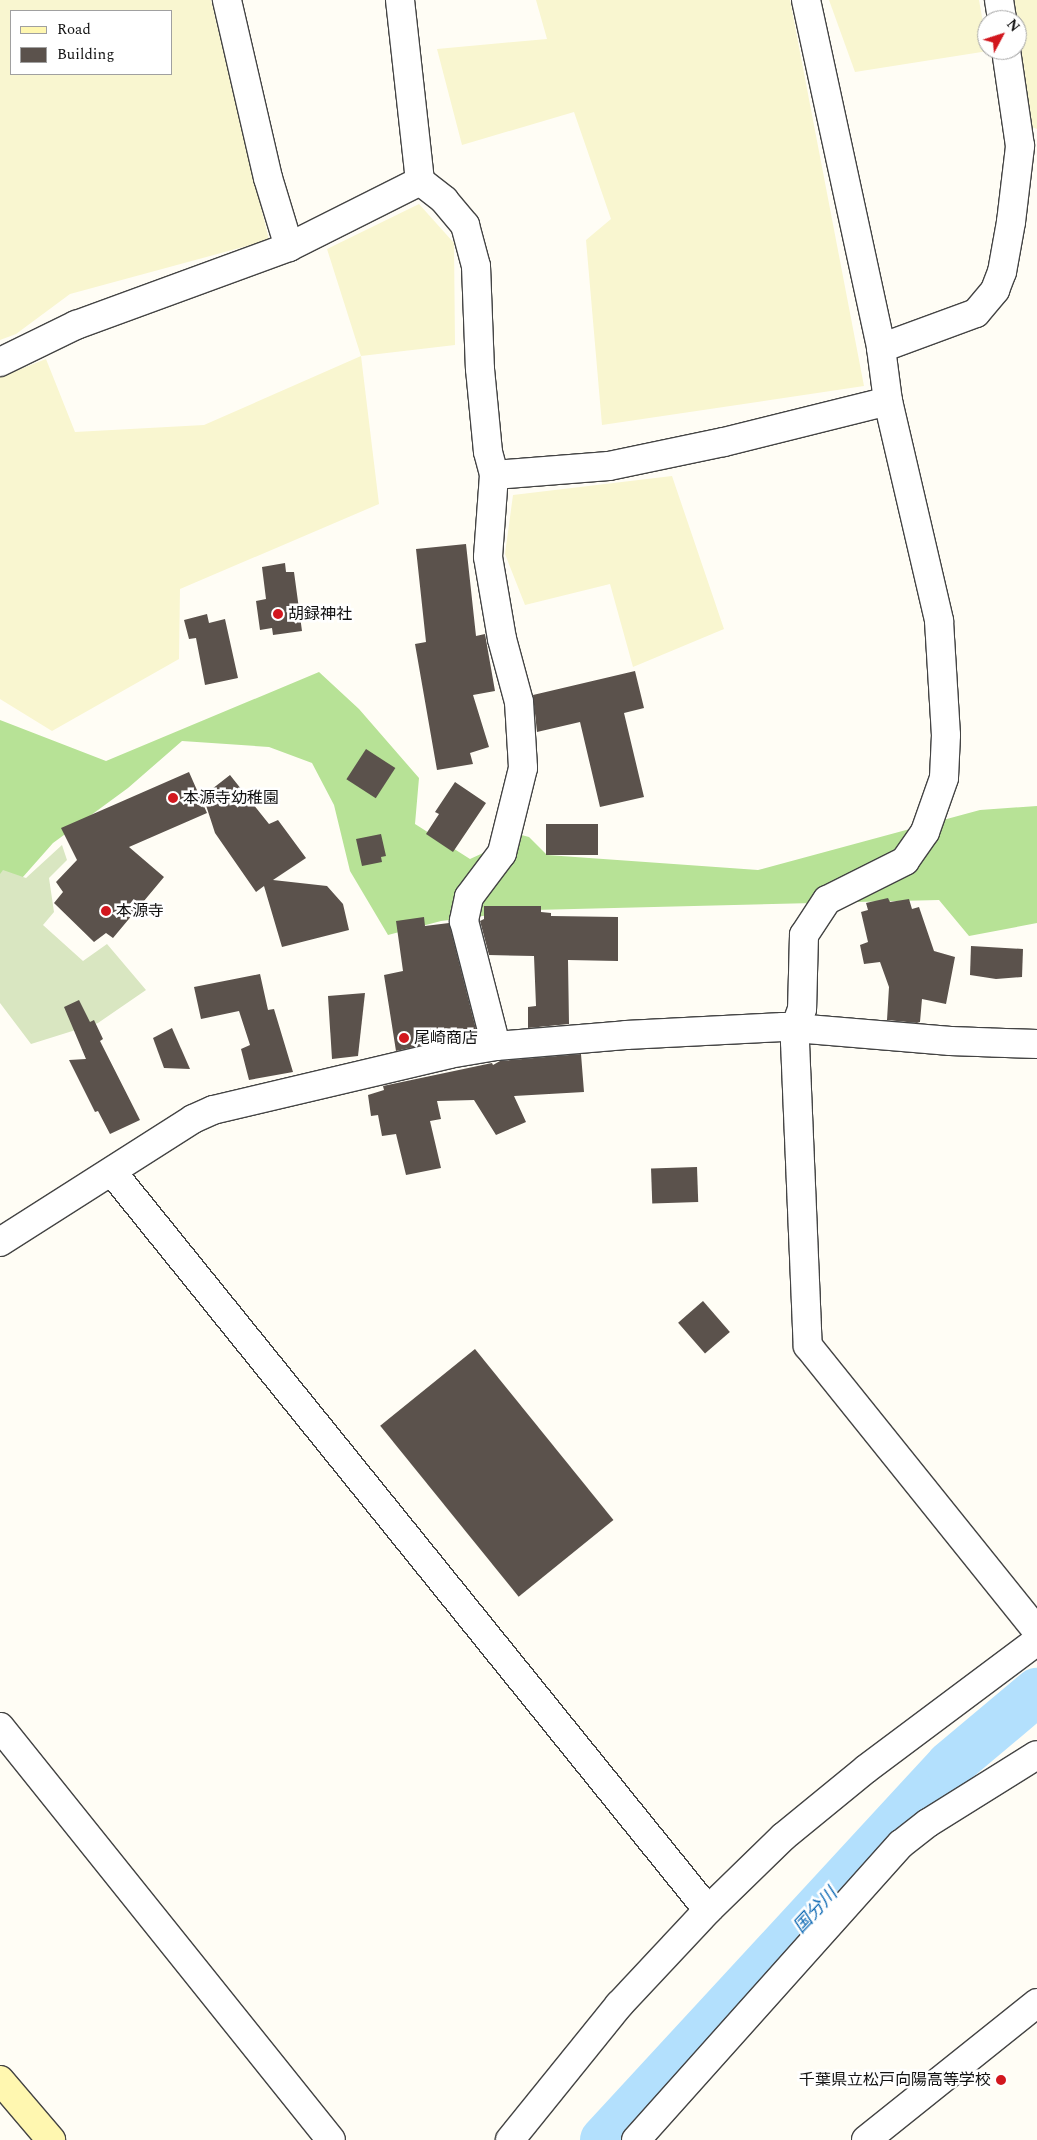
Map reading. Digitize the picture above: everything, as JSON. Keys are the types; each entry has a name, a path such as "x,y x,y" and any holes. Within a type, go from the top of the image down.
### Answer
{"main road":[{"path":"0,2080 51,2140"}],"street":[{"path":"227,0 268,178 289,246"},
{"path":"400,0 420,181 444,200 465,225 476,266 480,369 488,452 494,475 488,557 502,639 519,702 523,768 502,853 469,897 464,921 496,1046"},
{"path":"806,0 881,348 888,401 939,621 946,735 944,778 925,832 905,861 827,900 804,935 802,1008 795,1028 808,1346 1037,1631"},
{"path":"881,348 976,313 995,290 1002,272 1011,222 1028,149 1008,60"},
{"path":"0,362 76,325 289,246 420,181"},
{"path":"494,475 609,466 724,442 888,401"},
{"path":"0,1242 113,1173 193,1119 213,1110 496,1046 626,1035 795,1028 950,1042 1037,1044"},
{"path":"113,1173 708,1910"},
{"path":"510,2140 619,2005 708,1910 783,1837 858,1775 1037,1641"},
{"path":"0,1727 331,2140"},
{"path":"636,2140 901,1844 928,1822 1037,1754"},
{"path":"866,2140 1037,2003"}],"shaded area":[{"path":"0,0 211,0 269,240 70,294 16,334 0,340"},
{"path":"536,0 790,0 864,386 602,425 586,240 611,219 574,112 462,145 437,49 547,39"},
{"path":"829,0 979,0 981,10 977,10 977,53 855,72"},
{"path":"1008,0 1037,0 1037,129 1032,127 1019,60 1027,60 1027,10 1010,10"},
{"path":"419,204 454,243 455,345 361,356 327,249"},
{"path":"361,356 379,504 180,589 179,659 52,731 0,699 0,377 46,359 75,432 204,425"},
{"path":"672,476 724,629 633,667 610,584 525,605 505,554 513,495"}],"green space":[{"path":"319,672 359,709 419,778 415,824 470,859 494,848 514,833 529,837 547,855 758,870 980,810 1037,806 1037,923 969,936 939,900 534,910 441,921 388,935 350,871 334,805 312,763 269,747 182,741 128,788 53,843 7,895 0,894 0,720 106,761"},
{"path":"62,845 67,860 49,878 54,912 43,925 83,961 107,944 146,990 98,1023 31,1044 0,1003 0,874 3,870 26,878"}],"building":[{"path":"466,544 476,636 485,634 495,691 473,695 489,747 470,753 473,764 437,770 415,644 426,642 416,549"},
{"path":"285,563 286,572 294,572 302,631 273,635 272,628 260,630 256,601 266,599 262,567"},
{"path":"207,614 209,623 225,619 238,678 205,685 196,638 189,639 184,620"},
{"path":"635,671 644,708 624,713 644,797 600,807 580,722 537,732 533,695"},
{"path":"366,749 395,768 376,798 346,779"},
{"path":"189,772 207,813 129,847 164,877 113,938 106,933 94,942 54,903 63,892 56,882 77,860 61,828"},
{"path":"230,775 269,824 278,820 306,858 273,880 327,886 343,904 349,930 282,947 264,886 256,892 215,833 203,796"},
{"path":"455,782 486,803 453,852 426,834 439,814 435,812"},
{"path":"546,824 598,824 598,855 546,855"},
{"path":"381,834 386,856 381,857 382,862 362,866 356,839"},
{"path":"888,898 890,902 909,899 912,909 919,907 934,951 955,957 946,1004 922,999 920,1022 917,1023 887,1020 889,987 880,962 864,964 860,945 868,942 861,912 868,910 866,903"},
{"path":"484,906 541,906 541,912 551,913 551,916 618,917 618,961 568,960 569,1024 528,1028 528,1007 536,1006 534,956 489,955 480,921 484,919"},
{"path":"424,917 425,926 449,923 477,1033 396,1051 384,975 403,971 396,921"},
{"path":"971,946 1023,949 1022,977 996,979 970,975"},
{"path":"260,974 268,1010 274,1009 293,1072 249,1080 241,1049 250,1045 239,1011 201,1019 194,987"},
{"path":"365,993 358,1056 332,1059 328,996"},
{"path":"79,1000 90,1022 94,1020 103,1039 100,1041 140,1120 110,1134 98,1111 95,1112 69,1060 86,1059 64,1007"},
{"path":"172,1028 190,1069 164,1068 153,1038"},
{"path":"581,1054 584,1092 514,1096 526,1122 496,1135 474,1100 437,1101 441,1119 430,1121 441,1168 406,1175 396,1134 382,1136 378,1115 371,1116 368,1095 384,1090 383,1086 492,1063 493,1065 500,1061"},
{"path":"697,1167 698,1202 652,1204 651,1169"},
{"path":"703,1301 730,1332 705,1354 678,1323"},
{"path":"475,1349 613,1520 519,1597 380,1426"}],"waterway":[{"name":"国分川","path":"604,2140 950,1765 1037,1692"}],"place":[{"name":"胡録神社","path":"278,614"},
{"name":"本源寺幼稚園","path":"173,798"},
{"name":"本源寺","path":"106,911"},
{"name":"尾崎商店","path":"404,1038"},
{"name":"千葉県立松戸向陽高等学校","path":"1001,2080"}]}
